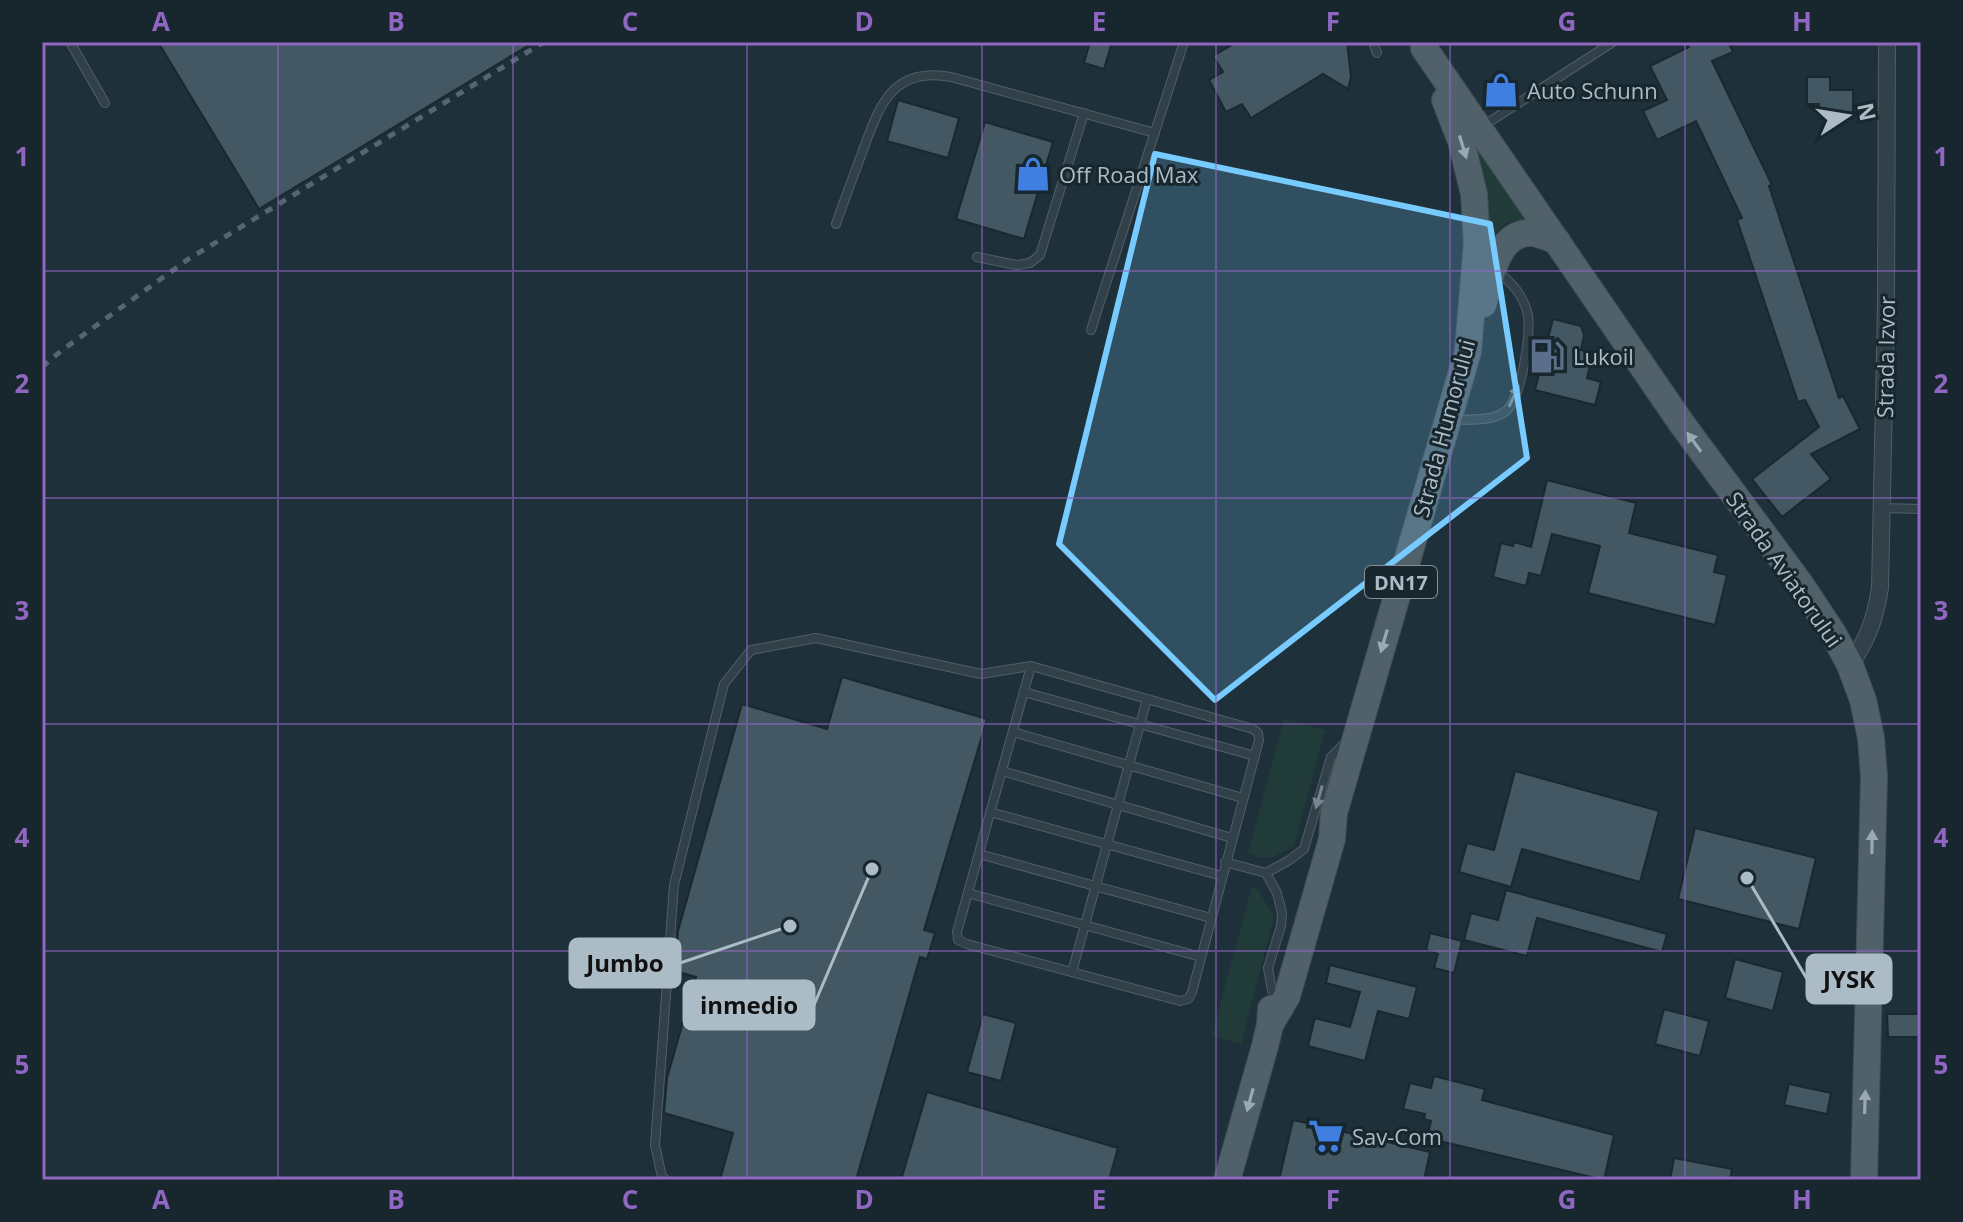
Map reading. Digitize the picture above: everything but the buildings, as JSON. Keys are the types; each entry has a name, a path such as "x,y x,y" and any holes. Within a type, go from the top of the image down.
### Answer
{"main road":[{"name":"Strada Aviatorului","path":"1422,45 1682,424 1801,585 1850,665 1871,738 1874,776 1864,1180"},
{"name":"Strada Humorului","path":"1270,1025 1287,996 1332,839 1334,813 1468,351 1477,243 1474,194 1456,125 1422,45"},
{"path":"1468,351 1502,250 1514,237 1522,234 1532,233 1557,241"},
{"name":"Strada Humorului","path":"1227,1180 1270,1025 1272,991 1317,840 1334,813"}],"street":[{"name":"Strada Izvor","path":"1850,665 1872,625 1880,588 1887,42"}],"lane":[{"path":"70,42 105,103"},
{"path":"1091,330 1184,42"},
{"path":"1373,42 1377,53"},
{"path":"1479,128 1613,42"},
{"path":"836,224 877,110 889,94 916,77 940,74 1155,133"},
{"path":"977,257 1016,265 1030,263 1040,255 1084,113"},
{"path":"1447,420 1491,418 1505,412 1514,401 1530,324 1521,295 1494,268"},
{"path":"1882,508 1921,509"},
{"path":"666,1180 662,1177 655,1145 674,885 724,684 751,650 816,638 981,674 1031,666 1253,729 1258,733 1259,740 1188,999 1180,1001 958,940 957,932 1031,666"},
{"path":"1024,692 1255,756"},
{"path":"1072,972 1147,699"},
{"path":"1013,732 1243,798"},
{"path":"1225,862 1266,873 1304,849 1331,757 1358,732"},
{"path":"1002,771 1232,838"},
{"path":"990,812 1222,876"},
{"path":"979,854 1211,918"},
{"path":"1266,873 1277,893 1282,913 1268,968 1272,991"},
{"path":"968,893 1201,957"}],"highlighted area":[{"path":"1155,154 1490,224 1527,458 1215,700 1059,544"}],"green space":[{"path":"1470,124 1538,222 1518,220 1505,225 1494,236 1485,253"},
{"path":"1284,719 1325,730 1294,846 1272,857 1261,858 1248,853"},
{"path":"1252,886 1258,890 1274,916 1241,1044 1212,1036"}],"railway":[{"path":"42,367 187,260 544,42"}],"place":[{"name":"Auto Schunn","path":"1501,90"},
{"name":"Off Road Max","path":"1033,174"},
{"name":"Lukoil","path":"1547,356"},
{"name":"inmedio","path":"872,869"},
{"name":"JYSK","path":"1747,878"},
{"name":"Jumbo","path":"790,926"},
{"name":"Sav-Com","path":"1326,1136"}]}
